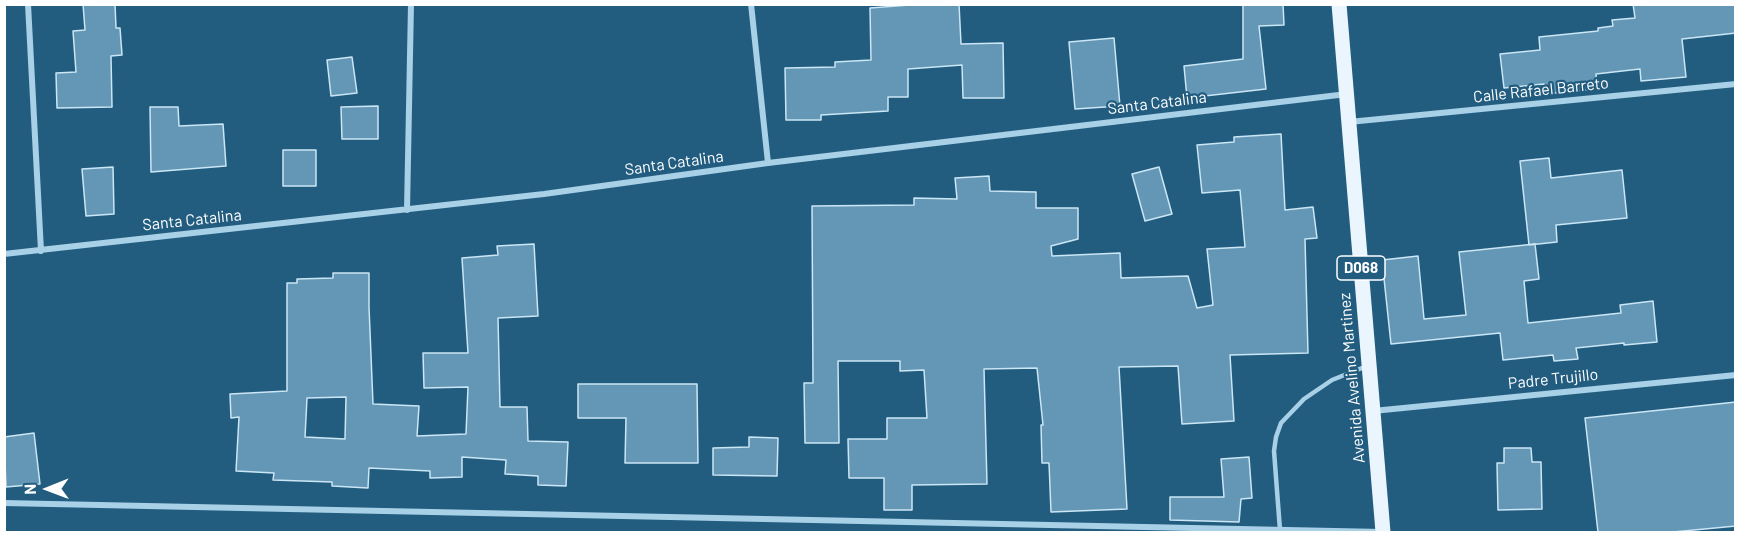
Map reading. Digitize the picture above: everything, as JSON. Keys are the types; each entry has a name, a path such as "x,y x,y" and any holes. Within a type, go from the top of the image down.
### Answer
{"main road":[{"name":"Avenida Avelino Martinez","path":"1339,4 1383,532"}],"street":[{"path":"28,4 41,251"},
{"path":"407,210 411,4"},
{"path":"751,4 768,163"},
{"name":"Calle Rafael Barreto","path":"1349,122 1736,84"},
{"name":"Santa Catalina","path":"4,254 544,194 768,163 1347,94"},
{"name":"Padre Trujillo","path":"1373,411 1736,375"},
{"path":"4,503 1383,532"}],"lane":[{"path":"1280,530 1274,450 1281,423 1304,399 1332,380 1369,365"}],"building":[{"path":"83,4 115,4 116,28 120,28 122,55 111,56 112,107 57,108 56,73 76,72 73,31 85,30"},
{"path":"959,4 961,44 1003,43 1004,98 963,98 962,65 908,69 908,97 888,97 888,111 821,115 821,120 786,120 785,68 835,67 835,62 871,60 870,8"},
{"path":"1243,4 1283,4 1284,25 1259,26 1266,89 1187,98 1184,66 1243,59"},
{"path":"1633,4 1736,4 1736,33 1682,39 1686,77 1641,81 1640,69 1596,74 1597,89 1545,94 1544,84 1504,88 1500,54 1540,50 1539,37 1598,31 1598,28 1613,26 1612,20 1635,18"},
{"path":"1114,38 1120,106 1075,109 1069,42"},
{"path":"352,57 357,93 331,96 327,60"},
{"path":"378,106 378,139 342,139 341,107"},
{"path":"150,107 178,107 179,126 223,124 226,166 151,172"},
{"path":"1281,134 1285,210 1313,207 1317,238 1305,239 1308,353 1230,355 1234,421 1182,424 1178,366 1119,367 1127,509 1051,512 1049,463 1042,463 1041,425 1043,425 1037,368 984,369 987,484 912,485 912,510 884,510 884,478 849,478 848,439 887,439 887,418 927,418 924,370 900,371 900,361 838,361 839,443 805,443 804,383 813,383 812,206 914,205 914,198 957,199 955,178 989,176 990,191 1036,192 1036,208 1078,208 1078,239 1051,246 1052,256 1120,253 1121,278 1188,276 1197,308 1213,305 1207,249 1245,247 1240,190 1202,193 1197,145 1234,142 1234,137"},
{"path":"283,150 316,150 316,186 283,186"},
{"path":"1549,158 1551,178 1622,170 1627,218 1556,225 1557,242 1529,245 1520,161"},
{"path":"113,167 114,214 86,216 82,169"},
{"path":"1159,167 1172,214 1145,221 1132,174"},
{"path":"534,244 538,316 498,318 500,407 527,407 528,441 568,442 566,486 538,485 538,476 505,474 506,460 462,457 462,477 430,478 430,471 369,468 368,488 332,486 332,482 273,480 274,473 236,471 239,417 231,418 230,394 287,391 287,283 297,283 297,279 333,278 333,273 369,273 373,404 419,406 417,436 466,434 468,387 424,388 423,353 468,353 462,258 498,255 497,246","holes":["346,397 345,439 305,437 307,398"]},
{"path":"1535,244 1539,279 1524,281 1528,323 1621,313 1620,305 1653,301 1657,342 1576,348 1578,359 1554,361 1553,355 1503,360 1500,333 1391,344 1382,260 1418,256 1424,319 1466,315 1459,252"},
{"path":"578,384 697,384 698,463 625,463 626,418 578,418"},
{"path":"1736,402 1736,526 1673,532 1598,532 1585,418"},
{"path":"34,433 40,484 6,487 4,437"},
{"path":"749,437 778,438 777,476 713,475 713,448 749,447"},
{"path":"1504,448 1531,448 1532,462 1541,462 1542,509 1498,510 1497,463 1504,463"},
{"path":"1249,457 1252,498 1241,499 1239,522 1170,520 1170,497 1224,497 1221,459"}]}
